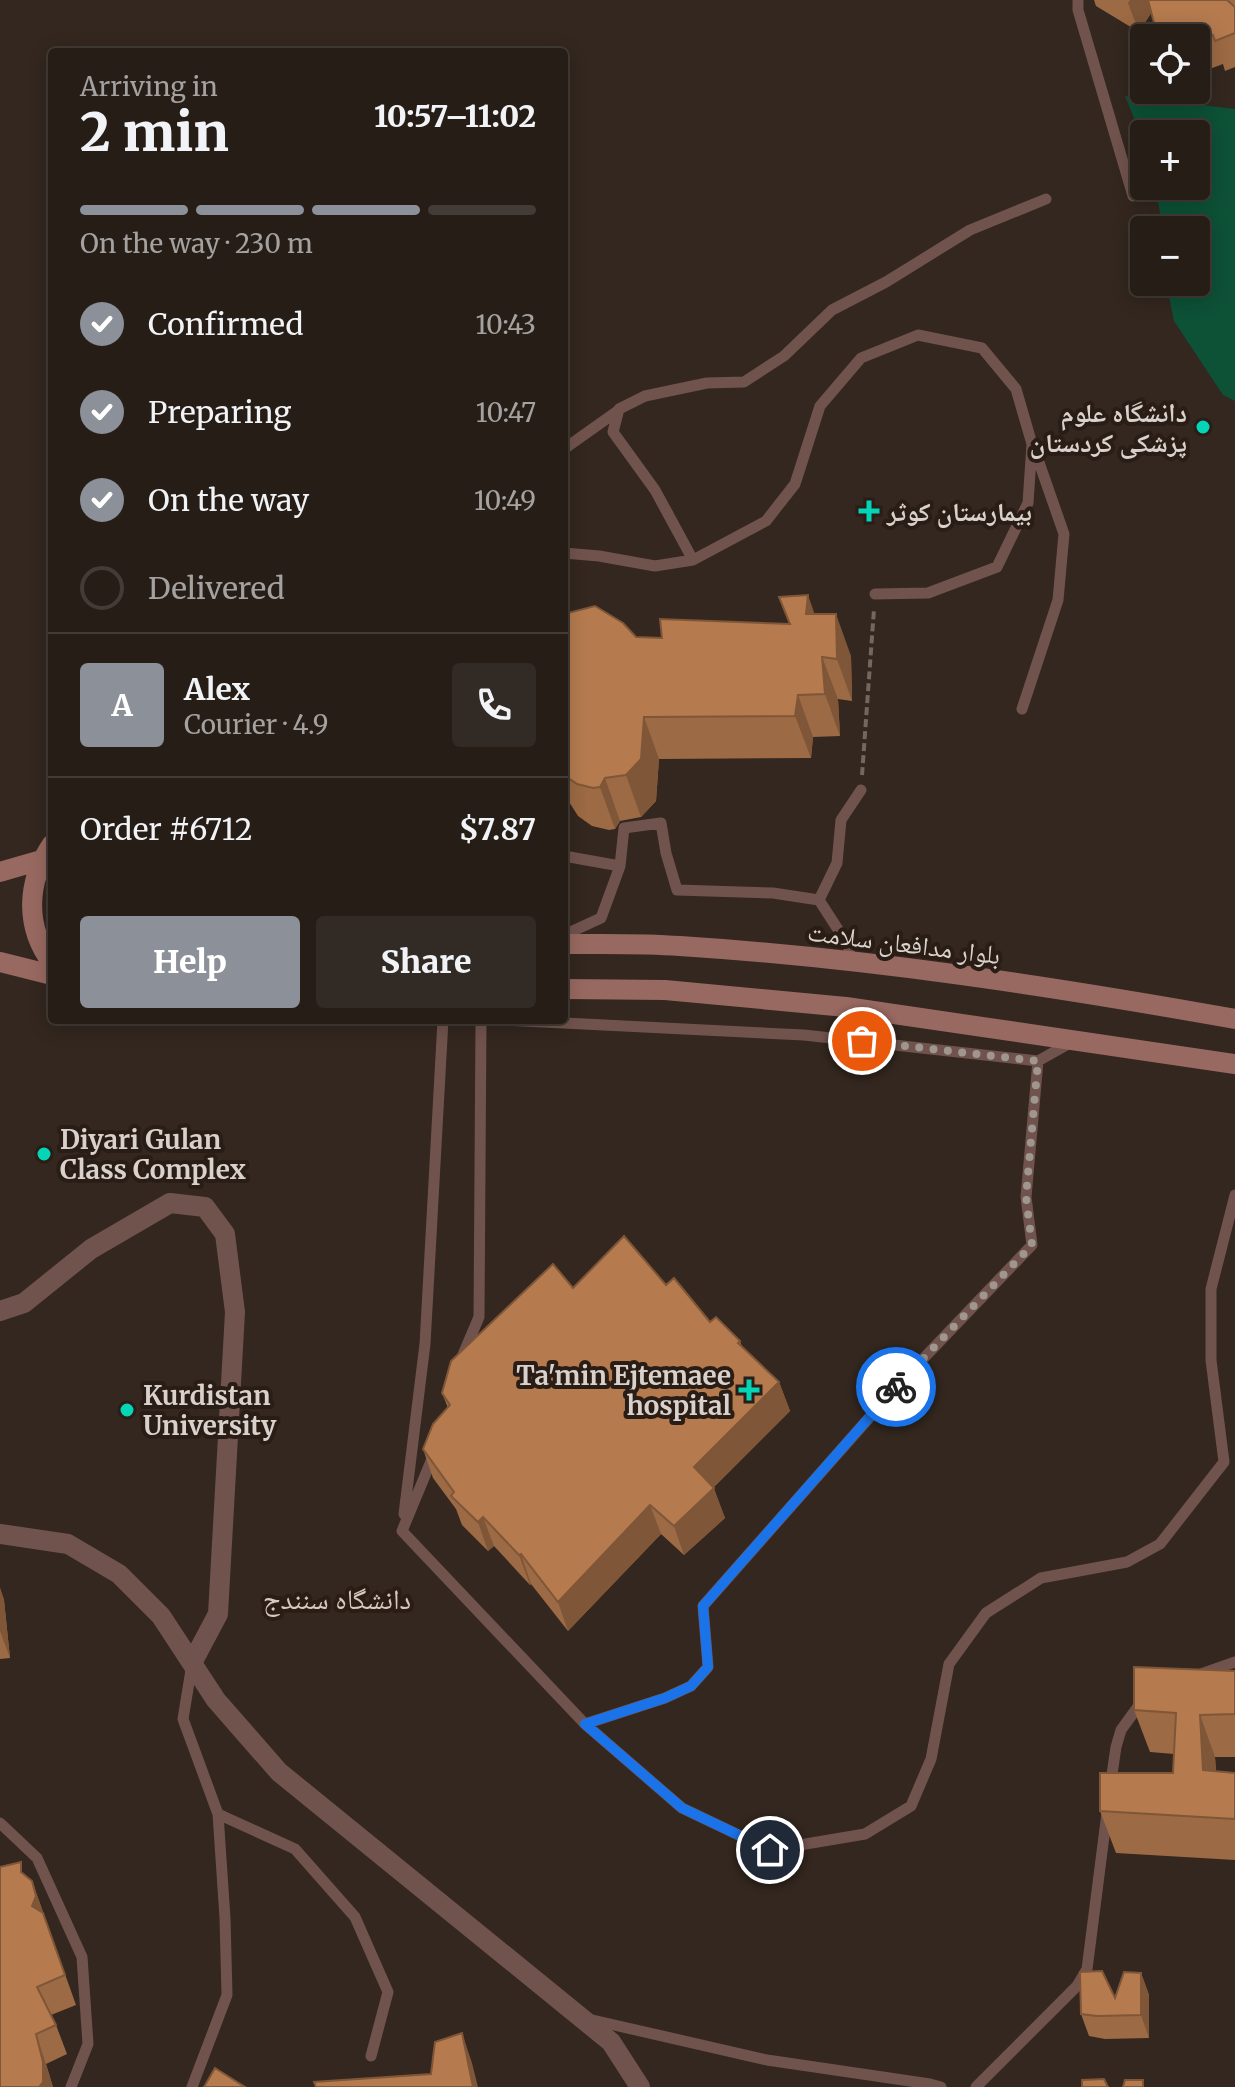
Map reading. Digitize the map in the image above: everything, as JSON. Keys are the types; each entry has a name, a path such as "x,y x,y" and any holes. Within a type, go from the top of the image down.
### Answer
{"main road":[{"path":"0,872 46,852"},
{"path":"46,852 32,891 33,922 48,958"},
{"name":"بلوار مدافعان سلامت","path":"568,944 677,945 851,960 1082,992 1235,1019"},
{"path":"0,962 48,974"},
{"path":"568,989 665,990 846,1007 1235,1064"}],"street":[{"path":"0,1311 24,1303 91,1249 170,1203 205,1207 225,1234 235,1312 218,1614 192,1663"},
{"path":"0,1534 68,1544 119,1574 161,1616 216,1700 279,1772 611,2042 640,2087"}],"lane":[{"path":"1078,0 1078,10 1130,186"},
{"path":"568,446 619,409 645,396 707,383 744,382 784,356 832,310 886,282 970,230 1046,199"},
{"path":"568,553 655,566 693,560 766,521 795,484 820,406 861,358 918,335 982,348 1016,389 1064,534 1058,600 1022,709"},
{"path":"619,409 613,432 655,490 693,560"},
{"path":"875,594 928,593 997,567 1028,503 1032,444"},
{"path":"819,900 837,863 841,820 861,790"},
{"path":"568,933 601,918 620,866 624,828 661,823 677,890 773,893 819,900 848,945 851,960"},
{"path":"568,857 620,866"},
{"path":"568,1023 804,1035 1038,1061 1074,1040"},
{"path":"402,1531 425,1344 443,1024"},
{"path":"459,1366 479,1317 481,1024"},
{"path":"585,1724 665,1698 691,1686 708,1667 703,1606 899,1384 1032,1245 1026,1197 1038,1061"},
{"path":"402,1531 585,1724 682,1808 770,1850 865,1834 911,1806 931,1759 949,1664 986,1613 1041,1578 1127,1562 1160,1544 1224,1462 1211,1360 1211,1289 1235,1195"},
{"path":"402,1531 439,1442"},
{"path":"1190,1678 1235,1662"},
{"path":"192,1663 183,1719 218,1814 227,1995 192,2087"},
{"path":"976,2087 1077,1986 1087,1969 1116,1747 1121,1730 1144,1699 1152,1694"},
{"path":"218,1814 295,1849 355,1917 388,1992 371,2056"},
{"path":"0,1823 37,1858 82,1957 88,2044 71,2087"},
{"path":"579,2017 767,2060 941,2087"}],"path":[{"path":"861,790 875,594"}],"green space":[{"path":"1125,96 1130,97 1130,104 1193,104 1235,109 1235,401 1223,395 1174,321 1169,296 1210,296 1210,216 1160,216 1158,200 1210,200 1210,120 1135,120"}],"building":[{"path":"1148,0 1227,0 1235,7 1235,33 1215,41 1213,35 1210,36 1210,24 1154,24"},
{"path":"808,595 806,614 836,614 837,659 822,657 825,694 798,695 795,716 644,717 641,759 626,775 605,778 600,787 593,788 568,778 568,613 595,606 623,623 636,637 662,638 660,619 790,624 779,597"},
{"path":"624,1236 666,1285 674,1278 710,1322 716,1317 779,1382 694,1467 714,1488 674,1526 650,1505 558,1602 521,1554 483,1517 478,1522 451,1496 454,1492 423,1449 433,1424 450,1405 442,1393 451,1361 553,1264 573,1288"},
{"path":"1134,1667 1235,1671 1235,1714 1200,1715 1203,1770 1235,1773 1235,1819 1100,1811 1100,1773 1173,1773 1176,1713 1134,1710"},
{"path":"21,1862 21,1872 32,1881 36,1896 32,1906 43,1913 65,1975 37,1987 56,2025 36,2034 43,2062 43,2082 39,2087 0,2087 0,1867"},
{"path":"1102,1971 1115,1998 1124,1972 1141,1973 1141,2015 1081,2014 1080,1972"},
{"path":"462,2033 473,2087 316,2087 314,2082 431,2074 435,2042"},
{"path":"215,2068 245,2087 204,2087"},
{"path":"1104,2079 1108,2087 1082,2087 1082,2080"},
{"path":"1125,2080 1143,2080 1143,2087 1123,2087"}],"way so far":[{"path":"862,1041 1038,1061 1026,1197 1032,1245 896,1387"}],"place":[{"name":"دانشگاه علوم پزشکی کردستان","path":"1203,427"},
{"name":"بیمارستان کوثر","path":"869,511"},
{"name":"Diyari Gulan Class Complex","path":"44,1154"},
{"name":"Ta'min Ejtemaee hospital","path":"749,1390"},
{"name":"Kurdistan University","path":"127,1410"}],"district":[{"name":"دانشگاه سنندج","path":"337,1599"}],"route":[{"path":"770,1850 682,1808 585,1724 665,1698 691,1686 708,1667 703,1606 896,1387"}]}
